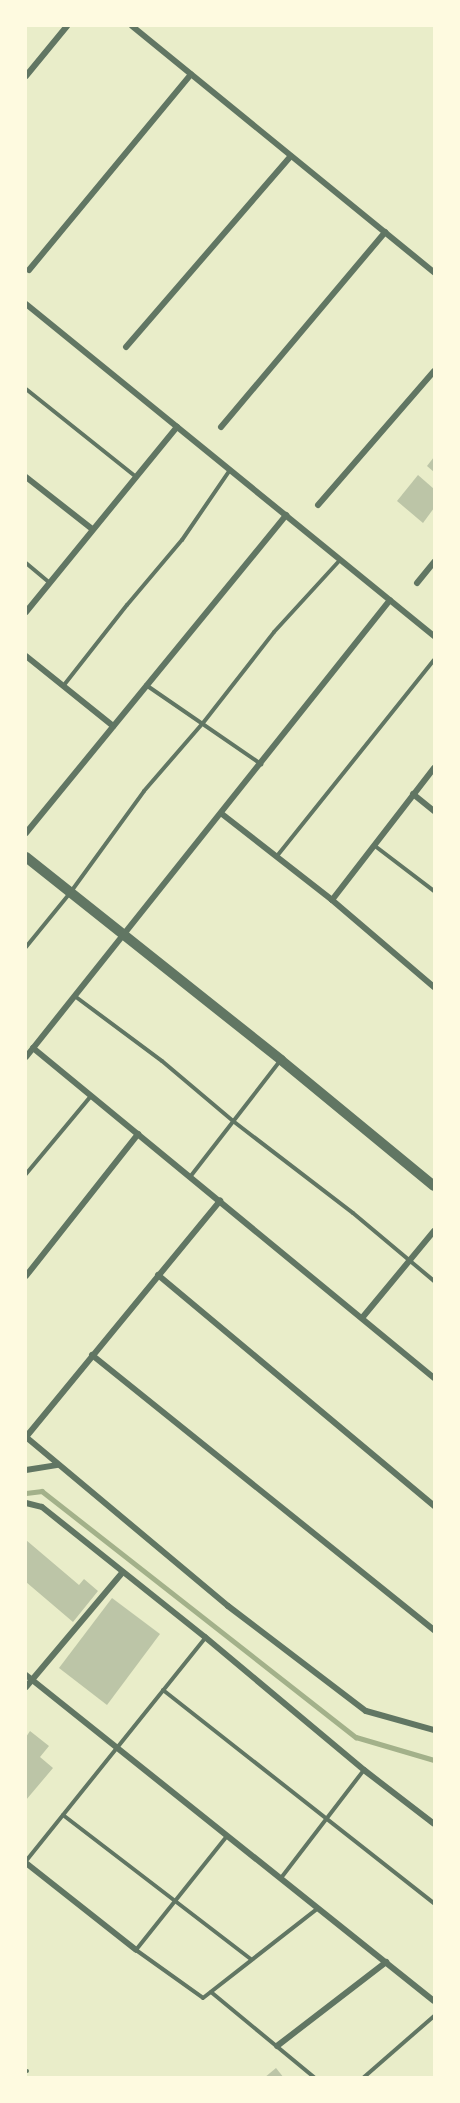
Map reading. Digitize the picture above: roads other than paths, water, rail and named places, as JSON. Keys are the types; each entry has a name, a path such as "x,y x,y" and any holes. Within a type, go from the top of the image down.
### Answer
{"street":[{"path":"26,76 67,26"},
{"path":"132,26 435,272"},
{"path":"29,270 191,74"},
{"path":"126,347 291,156"},
{"path":"221,427 385,232"},
{"path":"26,304 435,636"},
{"path":"318,505 435,371"},
{"path":"26,612 177,427"},
{"path":"26,477 92,529"},
{"path":"26,833 286,515"},
{"path":"417,583 435,562"},
{"path":"26,1057 222,814 390,600"},
{"path":"26,656 113,726"},
{"path":"332,900 435,768"},
{"path":"413,794 435,811"},
{"path":"222,814 332,900 435,987"},
{"path":"26,856 435,1186"},
{"path":"33,1048 435,1378"},
{"path":"26,1276 138,1134"},
{"path":"220,1201 26,1437 228,1606 366,1711 435,1730"},
{"path":"362,1318 435,1231"},
{"path":"158,1275 435,1506"},
{"path":"92,1355 435,1630"},
{"path":"26,1470 57,1465"},
{"path":"26,1503 42,1507 205,1637 364,1770 435,1824"},
{"path":"26,1687 123,1572"},
{"path":"26,1675 435,2001"},
{"path":"26,1862 136,1950"},
{"path":"277,2046 386,1962"}],"lane":[{"path":"26,389 135,476"},
{"path":"63,686 182,540 231,470"},
{"path":"26,947 70,893 144,791 203,723 274,632 340,560"},
{"path":"26,563 49,582"},
{"path":"277,857 435,660"},
{"path":"146,685 261,764"},
{"path":"375,846 435,891"},
{"path":"76,997 162,1061 233,1121 435,1281"},
{"path":"190,1177 281,1060"},
{"path":"26,1174 92,1096"},
{"path":"26,1862 205,1637"},
{"path":"163,1690 435,1903"},
{"path":"281,1878 364,1770"},
{"path":"63,1815 251,1959"},
{"path":"227,1836 136,1950 203,1998 318,1908"},
{"path":"211,1992 315,2078"},
{"path":"363,2078 435,2016"}],"waterway":[{"path":"26,1493 42,1491 356,1737 434,1760"}]}
